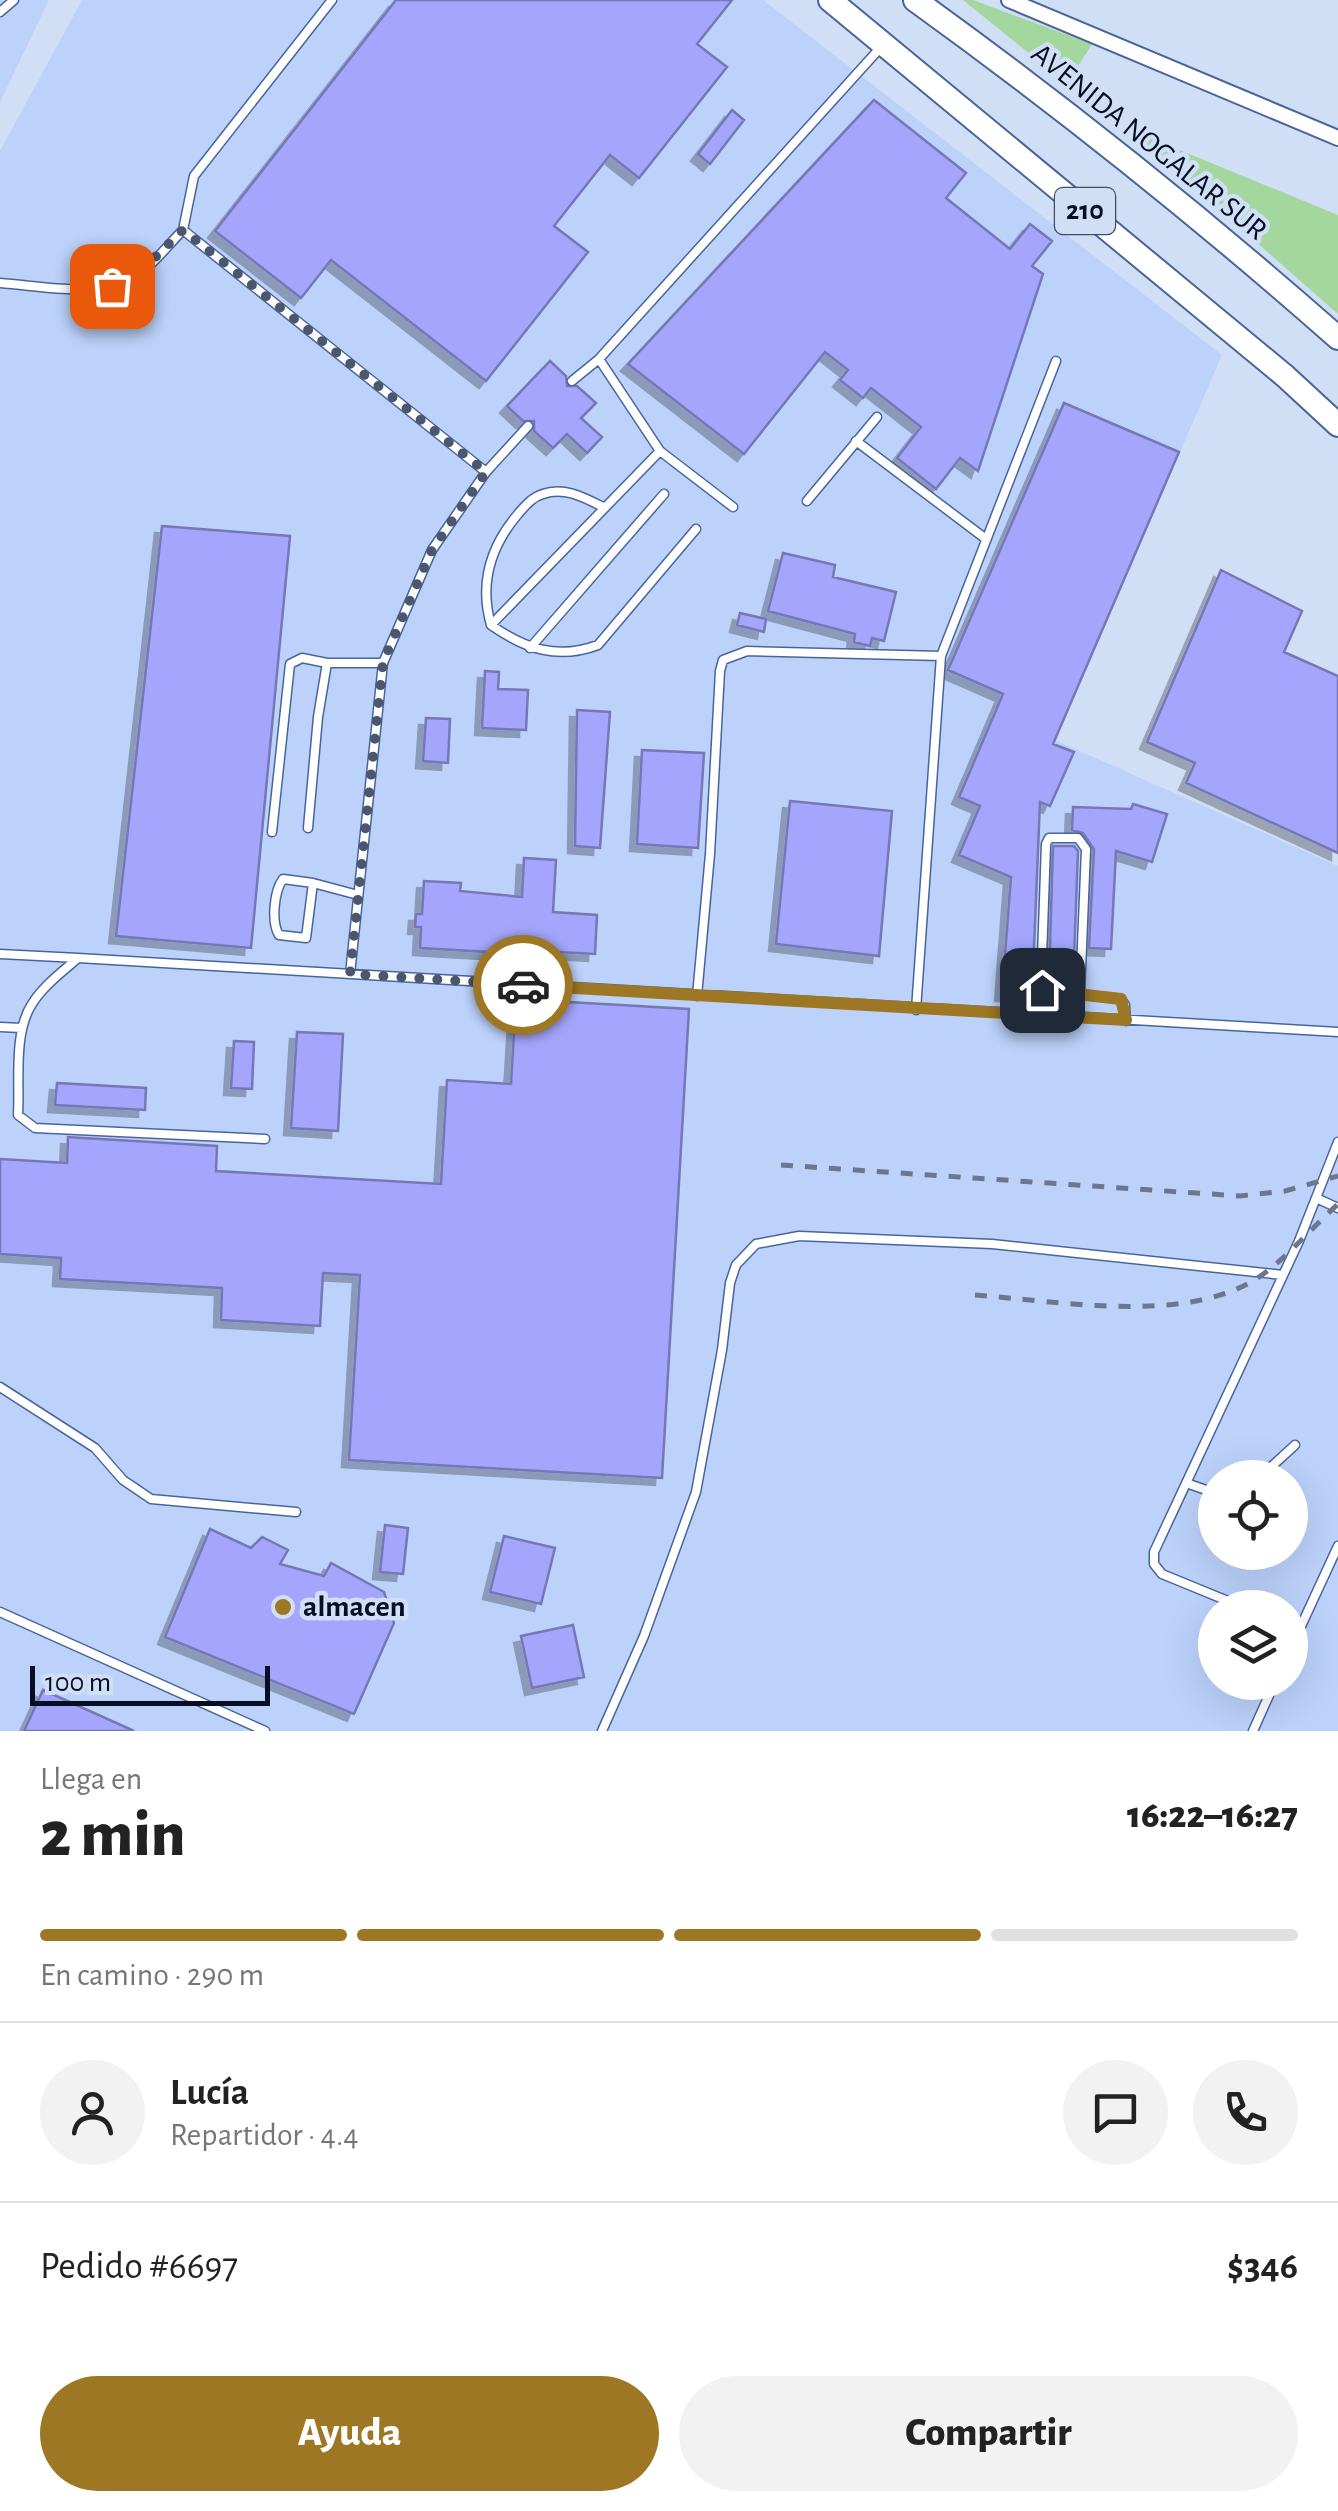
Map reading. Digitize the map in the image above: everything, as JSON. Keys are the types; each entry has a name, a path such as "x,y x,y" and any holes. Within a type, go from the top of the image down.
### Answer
{"highway":[{"name":"210","path":"830,0 1285,376 1338,425"},
{"name":"AVENIDA NOGALAR SUR","path":"915,0 1015,72 1180,201 1338,338"}],"street":[{"path":"1009,0 1338,138"}],"lane":[{"path":"0,12 14,0"},
{"path":"0,283 90,290 135,277 183,230 194,176 332,0"},
{"path":"572,381 599,358 885,43"},
{"path":"183,230 486,472"},
{"path":"599,358 660,451 732,507"},
{"path":"916,1010 940,656 1056,361"},
{"path":"806,500 877,417"},
{"path":"350,974 383,662 432,550 486,472 528,426"},
{"path":"856,441 986,539"},
{"path":"491,625 660,451"},
{"path":"604,507 567,492 541,494 528,503 507,528 486,574 486,609 491,625 530,648 578,652 598,645 696,528"},
{"path":"530,648 664,494"},
{"path":"697,996 723,660 746,650 940,656"},
{"path":"272,832 290,664 302,658 383,662"},
{"path":"308,828 327,662"},
{"path":"1080,994 1086,849 1078,838 1055,836 1046,844 1042,990 1121,999 1126,1020"},
{"path":"313,882 306,938 280,936 275,928 278,885 283,878 313,882 358,895"},
{"path":"0,954 1338,1032"},
{"path":"78,958 30,1006 22,1028 18,1115 35,1128 266,1139"},
{"path":"0,1027 22,1028"},
{"path":"1201,1590 1162,1574 1154,1564 1154,1552 1283,1275 1338,1142"},
{"path":"1316,1198 1338,1208"},
{"path":"602,1731 644,1636 696,1492 730,1283 736,1265 756,1244 799,1236 992,1244 1283,1275"},
{"path":"0,1387 95,1448 123,1480 151,1500 296,1512"},
{"path":"1278,1460 1294,1445"},
{"path":"1186,1482 1198,1487"},
{"path":"1308,1611 1338,1546"},
{"path":"0,1612 264,1731"},
{"path":"1253,1731 1267,1700"}],"shaded area":[{"path":"0,0 49,0 0,102"},
{"path":"82,0 763,0 1222,355 1055,740 1338,866 1338,1731 0,1731 0,151"}],"green space":[{"path":"963,0 973,0 1092,44 1067,84"},
{"path":"1126,128 1338,215 1338,314"}],"building":[{"path":"396,0 732,0 697,44 727,67 639,178 610,155 554,226 588,252 486,381 331,260 301,298 215,231"},
{"path":"874,100 966,173 946,198 1010,249 1030,224 1052,241 1032,266 1043,274 978,471 960,458 936,489 897,458 921,427 871,388 863,398 840,380 848,370 825,352 744,454 628,364"},
{"path":"732,110 744,120 710,164 698,154"},
{"path":"550,361 566,376 567,386 577,386 596,403 581,418 602,437 587,453 567,434 553,448 534,431 534,421 523,421 507,406"},
{"path":"1064,403 1179,452 1053,744 1074,752 1050,806 1040,802 1032,995 1002,994 1011,877 959,855 980,806 959,797 1003,694 948,670"},
{"path":"162,526 290,536 251,948 116,936"},
{"path":"783,553 835,565 833,577 896,592 884,641 872,638 870,646 854,642 855,634 768,611"},
{"path":"1221,570 1302,611 1284,652 1338,676 1338,853 1186,783 1195,763 1147,742"},
{"path":"740,613 766,619 764,632 737,625"},
{"path":"485,671 499,672 498,689 528,690 526,730 482,728"},
{"path":"577,710 610,712 600,848 575,846"},
{"path":"426,718 450,719 448,763 423,761"},
{"path":"642,750 704,753 698,848 637,844"},
{"path":"790,801 892,811 879,956 776,944"},
{"path":"1133,804 1167,814 1152,862 1116,851 1111,949 1089,948 1094,849 1083,833 1072,830 1073,807 1131,809"},
{"path":"1053,846 1074,846 1078,851 1073,985 1049,983"},
{"path":"524,858 556,860 553,912 597,915 595,954 420,948 421,927 415,927 416,914 422,914 424,881 461,883 460,891 522,897"},
{"path":"516,999 689,1009 662,1478 349,1460 360,1275 323,1273 320,1326 221,1320 222,1288 60,1279 61,1258 0,1254 0,1159 67,1163 68,1137 217,1146 216,1171 441,1184 447,1080 511,1084"},
{"path":"297,1032 343,1034 338,1131 291,1128"},
{"path":"234,1041 254,1042 252,1089 231,1088"},
{"path":"57,1083 146,1088 145,1110 55,1105"},
{"path":"385,1525 408,1528 403,1574 380,1572"},
{"name":"almacen","path":"210,1529 251,1548 262,1537 288,1550 280,1564 324,1576 331,1563 384,1592 394,1623 354,1714 165,1637"},
{"path":"504,1536 555,1548 541,1604 490,1592"},
{"path":"573,1625 584,1677 532,1688 521,1636"},
{"path":"43,1690 134,1731 24,1731"}],"railway":[{"path":"781,1165 1240,1196 1285,1191 1338,1176"},
{"path":"975,1295 1126,1306 1203,1300 1237,1289 1266,1272 1338,1204"}],"way so far":[{"path":"112,286 135,277 183,230 486,472 432,550 383,662 350,974 523,985"}],"place":[{"name":"almacen","path":"283,1607"}],"route":[{"path":"523,985 1126,1020 1125,1005 1114,996 1042,990"}]}
